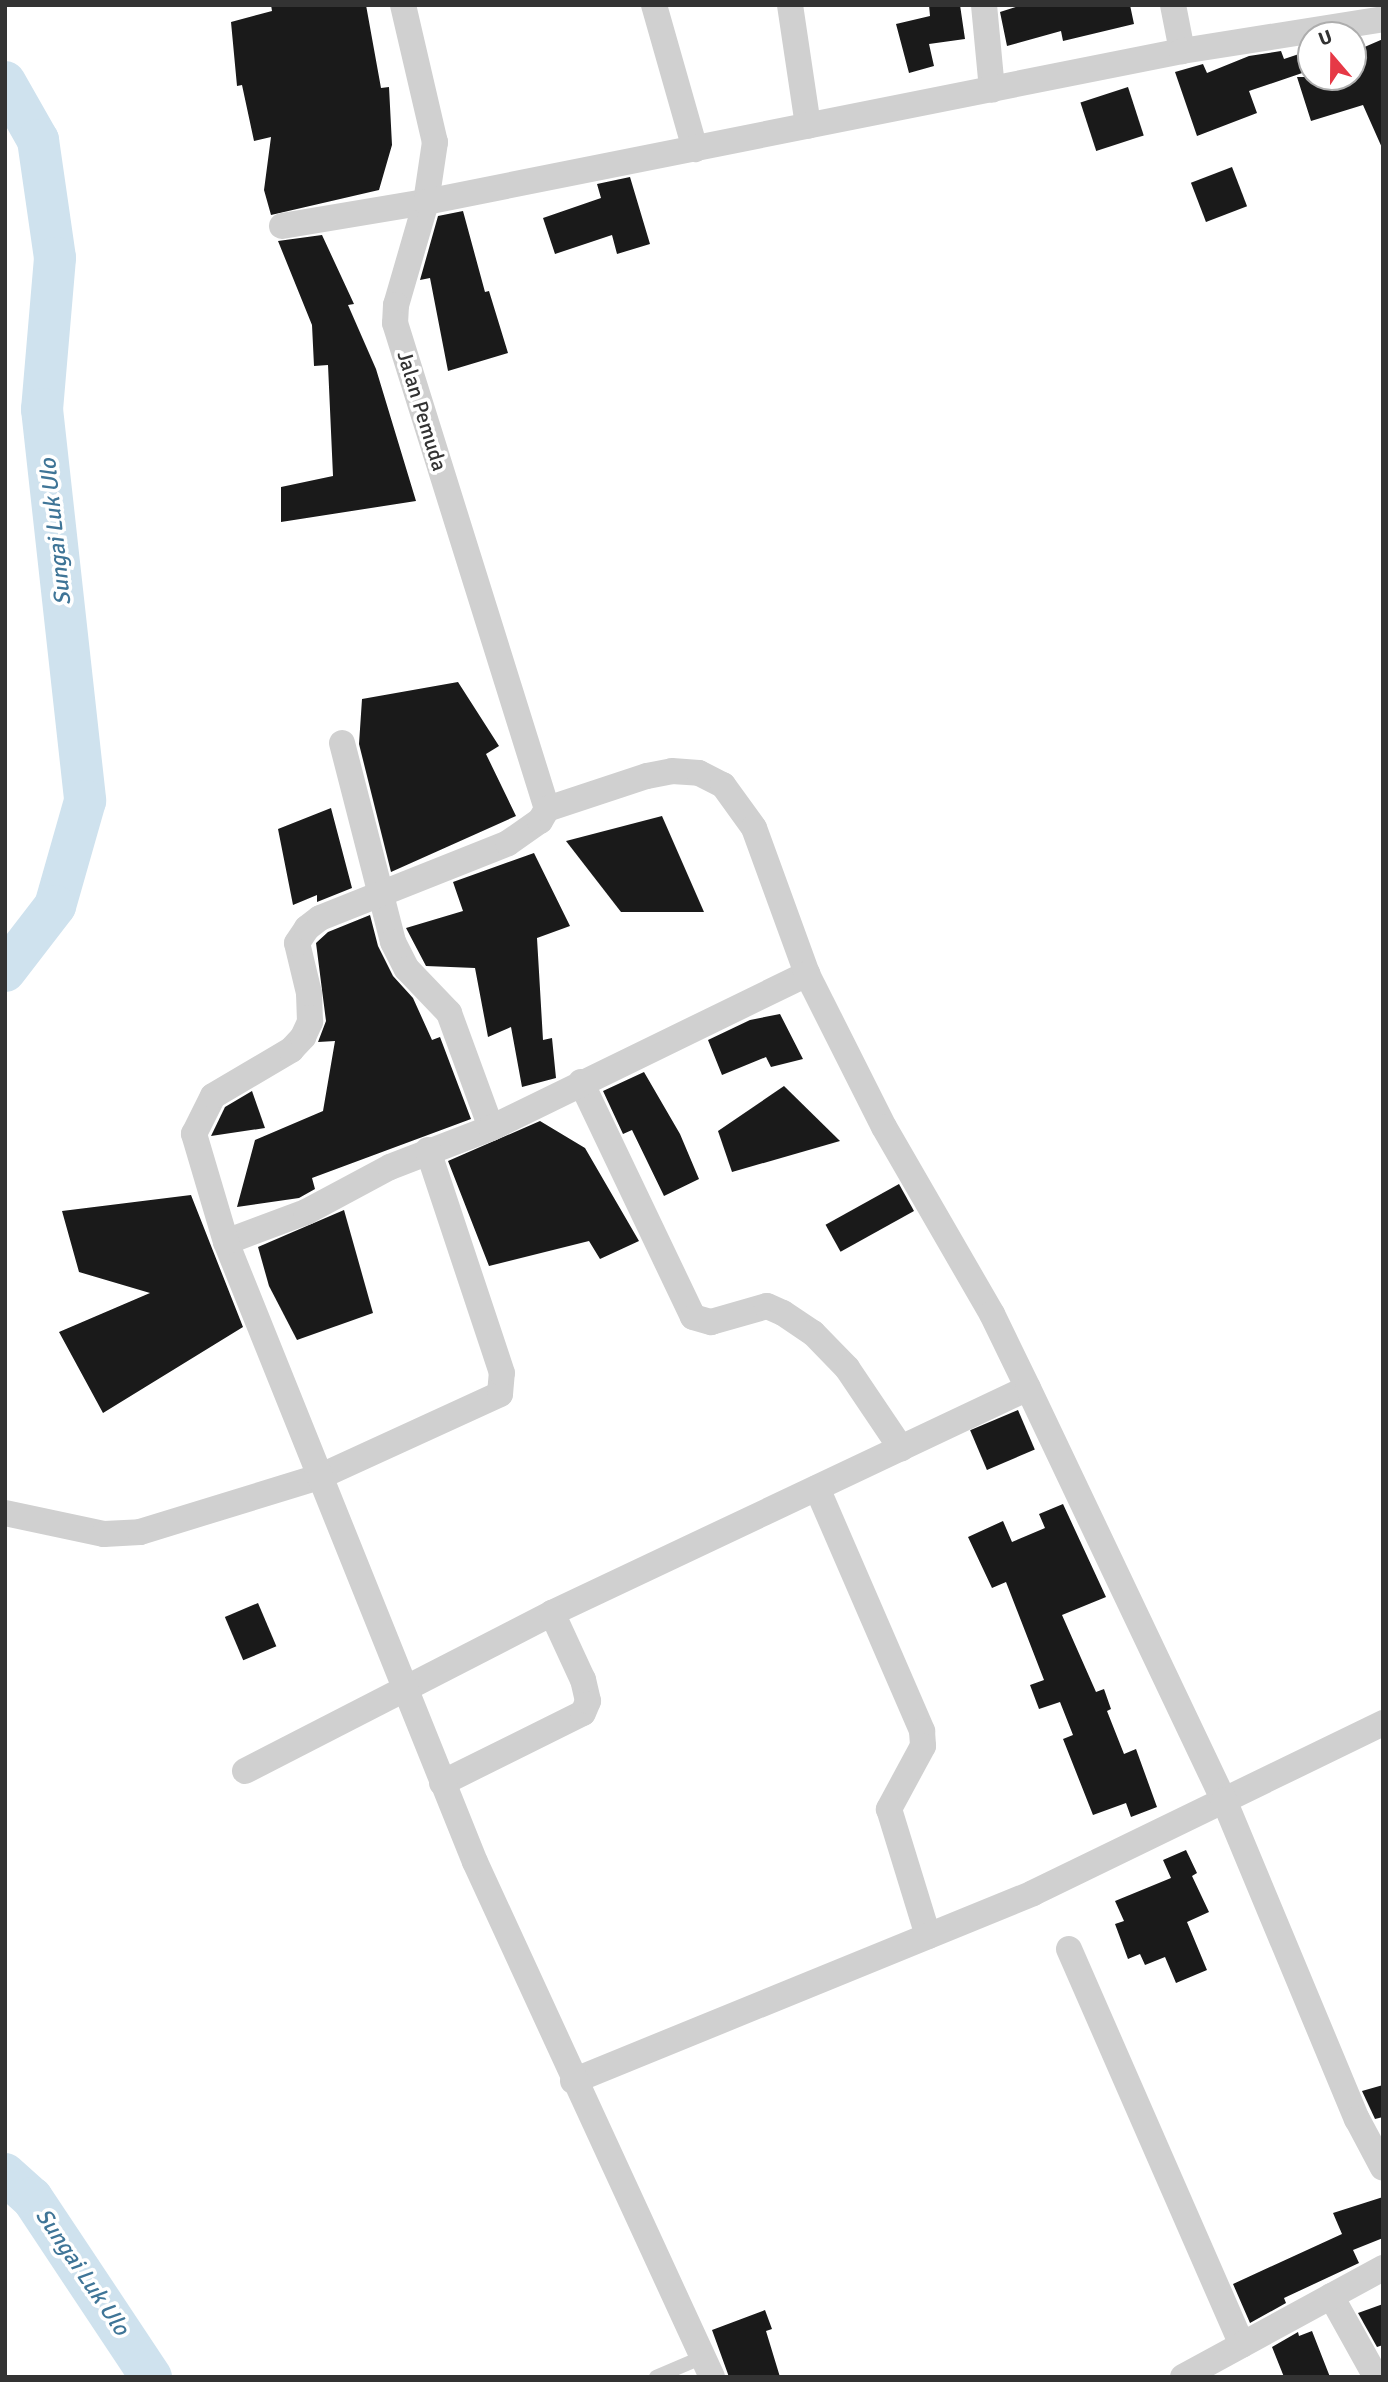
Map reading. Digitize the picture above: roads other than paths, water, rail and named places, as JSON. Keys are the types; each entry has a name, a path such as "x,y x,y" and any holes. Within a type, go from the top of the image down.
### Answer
{"street":[{"name":"Jalan Pemuda","path":"403,5 435,142 426,202 396,305 396,323 547,809"},
{"path":"654,5 695,149"},
{"path":"790,5 808,126"},
{"path":"984,5 992,90"},
{"path":"1173,5 1182,51"},
{"path":"282,226 426,202 1182,51 1383,19"},
{"path":"342,743 400,957 449,1013 491,1128"},
{"path":"708,2367 573,2081 404,1691 226,1242 196,1154 194,1134 199,1118 213,1096 291,1049 303,1037 310,1023 309,993 297,943 307,928 381,893 437,875 508,843 540,821 547,809 672,771 699,773 723,785 754,828 807,974 884,1127 992,1314 1028,1388 1224,1800 1357,2119 1383,2168"},
{"path":"226,1242 306,1213 428,1150 491,1128 807,974"},
{"path":"581,1082 693,1317 711,1322 767,1306 783,1313 813,1333 847,1368 901,1448"},
{"path":"5,1513 104,1534 140,1532 318,1477 500,1394 502,1373 428,1150"},
{"path":"245,1771 552,1613 1028,1388"},
{"path":"817,1488 922,1731 923,1746 889,1809 928,1936"},
{"path":"443,1783 583,1713 588,1701 583,1681 552,1613"},
{"path":"573,2081 1033,1893 1383,1723"},
{"path":"1069,1949 1242,2344"},
{"path":"1183,2377 1383,2268"},
{"path":"1331,2296 1376,2377"}],"lane":[{"path":"656,2377 708,2367"}],"waterway":[{"name":"Sungai Luk Ulo","path":"5,82 38,140 55,258 42,409 85,801 55,906 5,971"},
{"name":"Sungai Luk Ulo","path":"5,2174 32,2198 151,2377"}]}
